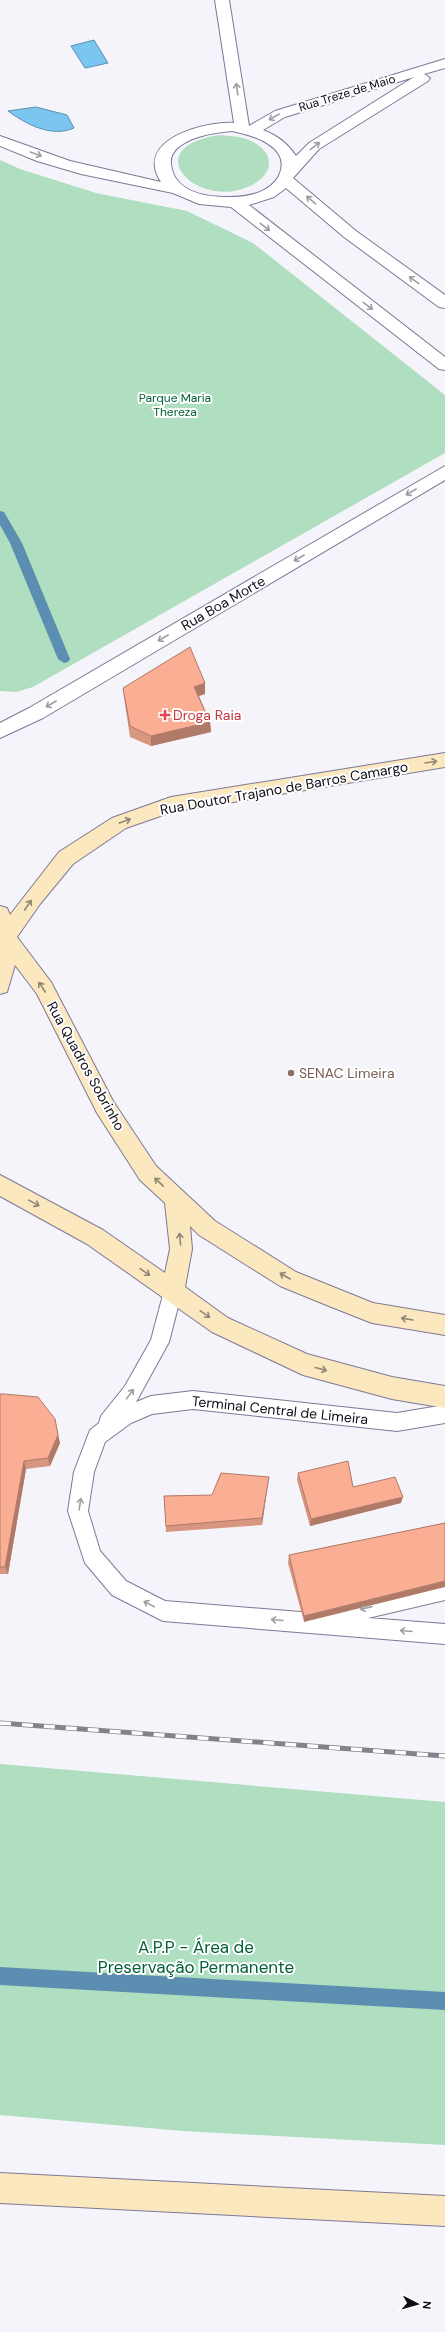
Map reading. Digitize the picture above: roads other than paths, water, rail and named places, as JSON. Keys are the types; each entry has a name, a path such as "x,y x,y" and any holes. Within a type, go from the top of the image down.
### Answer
{"main road":[{"name":"Rua Doutor Trajano de Barros Camargo","path":"6,937 33,898 66,858 119,824 171,805 445,760"},
{"path":"0,914 6,937 3,980 0,986"},
{"name":"Rua Quadros Sobrinho","path":"6,937 44,988 105,1107 148,1172 207,1228 288,1279 372,1313 445,1326"},
{"path":"0,1185 95,1237 220,1325 303,1364 392,1388 445,1397"},
{"path":"173,1292 181,1249 176,1198"},
{"path":"0,2188 445,2212"}],"street":[{"path":"222,0 247,129"},
{"name":"Rua Treze de Maio","path":"247,129 280,114 445,64"},
{"name":"Rua Treze de Maio","path":"286,176 314,146 445,64"},
{"path":"0,140 64,164 113,177 177,189 194,197 214,202 235,202 253,199 268,193 286,176 289,160 283,148 270,138 247,129 211,128 192,133 176,141 166,152 162,165 166,178 177,189"},
{"path":"286,176 350,234 445,303"},
{"path":"235,202 445,365"},
{"name":"Rua Boa Morte","path":"0,731 36,713 445,472"}],"lane":[{"path":"173,1292 160,1342 132,1392 97,1436 84,1472 78,1511 92,1556 119,1588 164,1611 445,1634"},
{"name":"Terminal Central de Limeira","path":"97,1436 124,1416 151,1405 193,1400 397,1422 445,1414"},
{"path":"304,1622 445,1590"}],"water":[{"path":"94,40 108,63 85,68 71,46"},
{"path":"36,107 67,115 74,128 65,131 57,131 39,128 23,121 8,111"}],"waterway":[{"path":"0,515 16,543 64,659"},
{"path":"0,1976 445,2001"}],"railway":[{"path":"0,1723 445,1756"}],"place":[{"name":"Droga Raia","path":"165,715"},
{"name":"SENAC Limeira","path":"291,1073"}],"park label":[{"name":"Parque Maria Thereza","path":"175,405"},
{"name":"A.P.P - Área de Preservação Permanente","path":"196,1957"}]}
